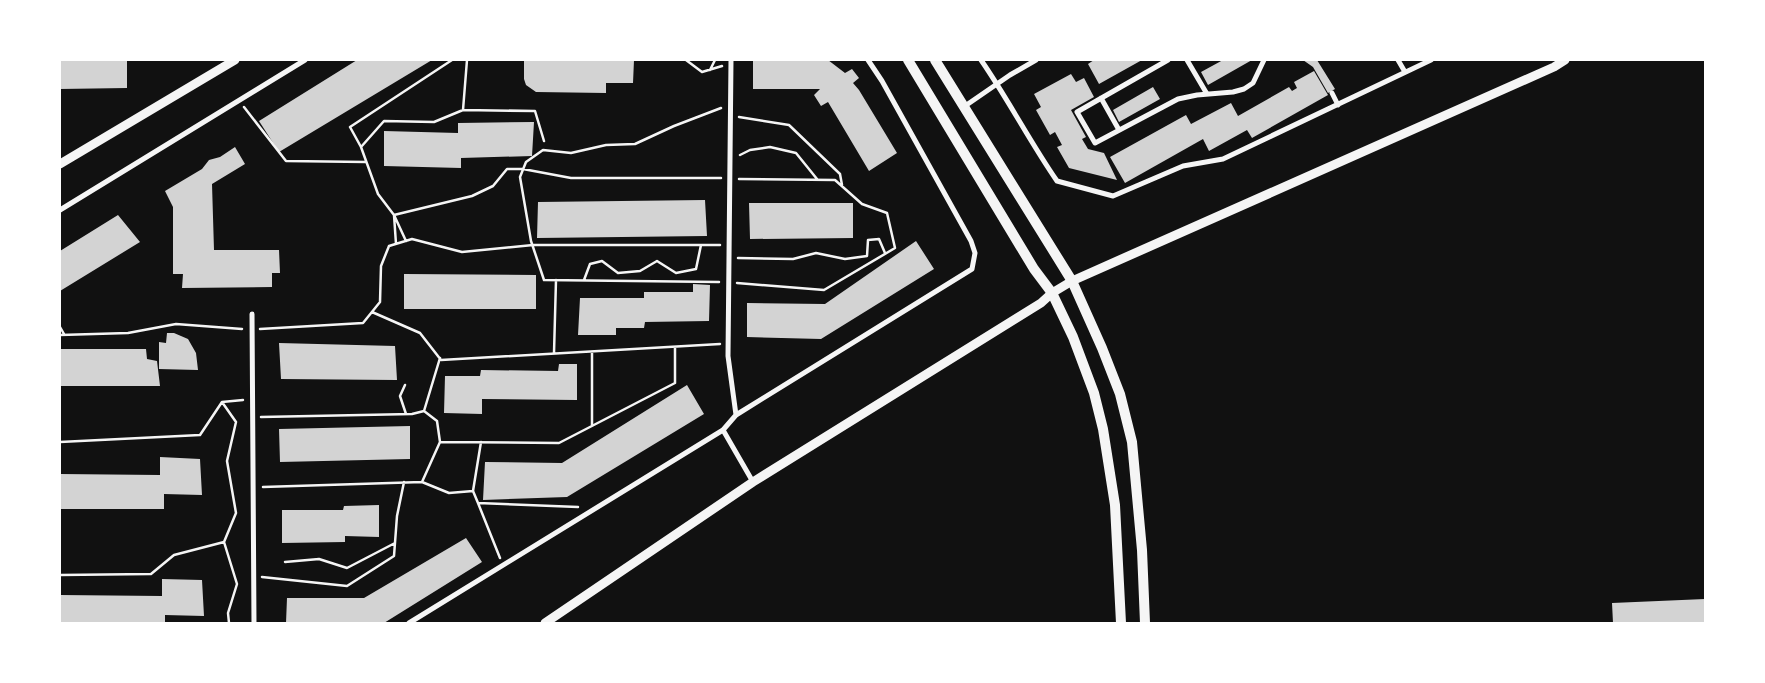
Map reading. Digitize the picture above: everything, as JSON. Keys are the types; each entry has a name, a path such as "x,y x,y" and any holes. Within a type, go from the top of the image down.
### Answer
{"main road":[{"path":"908,60 1034,269 1052,293 1076,346 1094,393 1103,430 1115,505 1121,623"},
{"path":"935,60 1072,281 1120,394 1132,442 1142,550 1145,623"}],"street":[{"path":"60,164 235,60"},
{"path":"60,210 305,60"},
{"path":"409,623 723,430 736,415 972,270 975,253 971,240 868,60"},
{"path":"981,60 998,84 1057,181 1113,196 1182,166 1224,160 1431,60"},
{"path":"965,106 1036,60"},
{"path":"1168,60 1077,112 1095,143 1178,99 1244,89 1253,83 1264,60"},
{"path":"1187,60 1207,94"},
{"path":"1398,60 1406,72"},
{"path":"545,623 753,482 1041,303 1052,293 1072,281 1545,71 1565,60"},
{"path":"731,62 728,356 736,415"},
{"path":"1332,93 1338,105"},
{"path":"1101,98 1119,130"},
{"path":"252,314 254,623"},
{"path":"723,430 753,482"}],"path":[{"path":"406,240 394,215 378,194 361,147 350,128 452,60"},
{"path":"463,110 467,60"},
{"path":"686,60 702,72 731,62"},
{"path":"710,70 715,60"},
{"path":"238,100 286,161 366,162"},
{"path":"394,215 472,196 493,186 507,169 523,169 571,178 835,180 862,204 887,213 895,248 824,290 728,282 544,280 533,245 520,176 523,169 526,162 543,150 571,153 606,145 635,144 674,126 730,105"},
{"path":"361,147 384,121 434,122 463,110 535,111 544,141"},
{"path":"730,116 789,125 840,174 843,187"},
{"path":"730,160 750,150 770,147 796,153 817,179"},
{"path":"394,215 396,244"},
{"path":"60,334 128,332 176,324 252,330 363,323 380,302 380,266 389,246 412,239 462,252 533,245 729,245"},
{"path":"728,258 793,260 816,253 844,258 867,256 868,240 879,239 885,253"},
{"path":"584,280 590,264 602,261 618,272 640,271 657,261 676,273 696,269 701,245"},
{"path":"554,354 556,280"},
{"path":"372,312 420,333 441,360 728,343"},
{"path":"60,327 64,334"},
{"path":"440,442 559,443 674,382 675,346"},
{"path":"592,352 592,426"},
{"path":"424,411 440,358"},
{"path":"406,385 400,396 406,414"},
{"path":"222,402 252,399"},
{"path":"60,442 200,435 222,402"},
{"path":"222,402 236,422 227,461 236,513 224,542 236,584 228,613 229,623"},
{"path":"252,418 406,414 424,411 437,421 440,442 422,482"},
{"path":"481,442 473,491 503,565"},
{"path":"253,576 347,586 394,556 397,516 404,482"},
{"path":"253,487 422,482 449,492 473,491"},
{"path":"478,503 596,508"},
{"path":"60,575 150,574 174,555 224,542"},
{"path":"285,562 319,559 347,568 395,543"}],"building":[{"path":"60,60 127,60 127,88 60,89"},
{"path":"357,60 432,60 279,152 259,121"},
{"path":"524,60 634,60 633,83 606,83 606,93 536,92 526,85 524,79"},
{"path":"753,60 828,60 845,73 852,69 859,78 853,83 897,153 869,171 828,102 821,106 814,95 820,89 753,89"},
{"path":"1094,60 1142,60 1099,84 1088,64"},
{"path":"1223,60 1252,60 1208,85 1201,72"},
{"path":"1303,60 1317,60 1335,89 1328,93 1313,67"},
{"path":"1314,71 1328,95 1252,138 1247,130 1209,151 1203,139 1125,183 1110,157 1186,115 1191,124 1231,103 1238,116 1289,87 1292,91 1297,88 1294,82"},
{"path":"1071,74 1076,82 1084,78 1094,97 1071,110 1086,137 1082,139 1088,149 1104,153 1117,180 1069,168 1057,147 1062,145 1055,132 1050,135 1036,110 1041,107 1034,94"},
{"path":"1153,87 1160,99 1119,122 1113,110"},
{"path":"534,122 532,156 461,158 461,168 384,166 384,131 458,133 458,123"},
{"path":"235,147 245,164 212,184 214,250 279,250 280,273 272,273 272,287 182,288 183,274 173,274 173,207 165,191 202,169 209,160 220,157"},
{"path":"705,200 707,236 537,238 538,202"},
{"path":"749,203 853,203 853,238 750,239"},
{"path":"118,215 140,242 60,291 60,251"},
{"path":"916,241 934,269 821,339 747,337 747,303 825,304"},
{"path":"404,274 536,275 536,309 404,309"},
{"path":"693,284 710,285 709,321 645,322 644,328 616,328 616,335 578,335 580,298 644,298 644,292 693,292"},
{"path":"167,333 174,333 188,339 196,353 198,370 159,369 159,342 166,343"},
{"path":"279,343 395,346 397,380 281,379"},
{"path":"60,349 146,349 147,359 157,361 160,386 60,386"},
{"path":"559,364 577,364 577,400 482,399 482,414 444,413 445,376 480,376 481,370 558,371"},
{"path":"687,385 704,414 567,497 483,500 485,462 562,463"},
{"path":"410,426 410,459 280,462 279,429"},
{"path":"160,457 200,459 202,495 164,494 164,509 60,509 60,474 160,475"},
{"path":"379,505 379,537 345,536 345,542 282,543 282,510 343,510 344,506"},
{"path":"466,538 482,562 384,623 286,623 287,598 364,598"},
{"path":"162,579 202,580 204,616 165,615 165,623 60,623 60,595 162,596"},
{"path":"1705,599 1705,623 1613,623 1612,603"}]}
